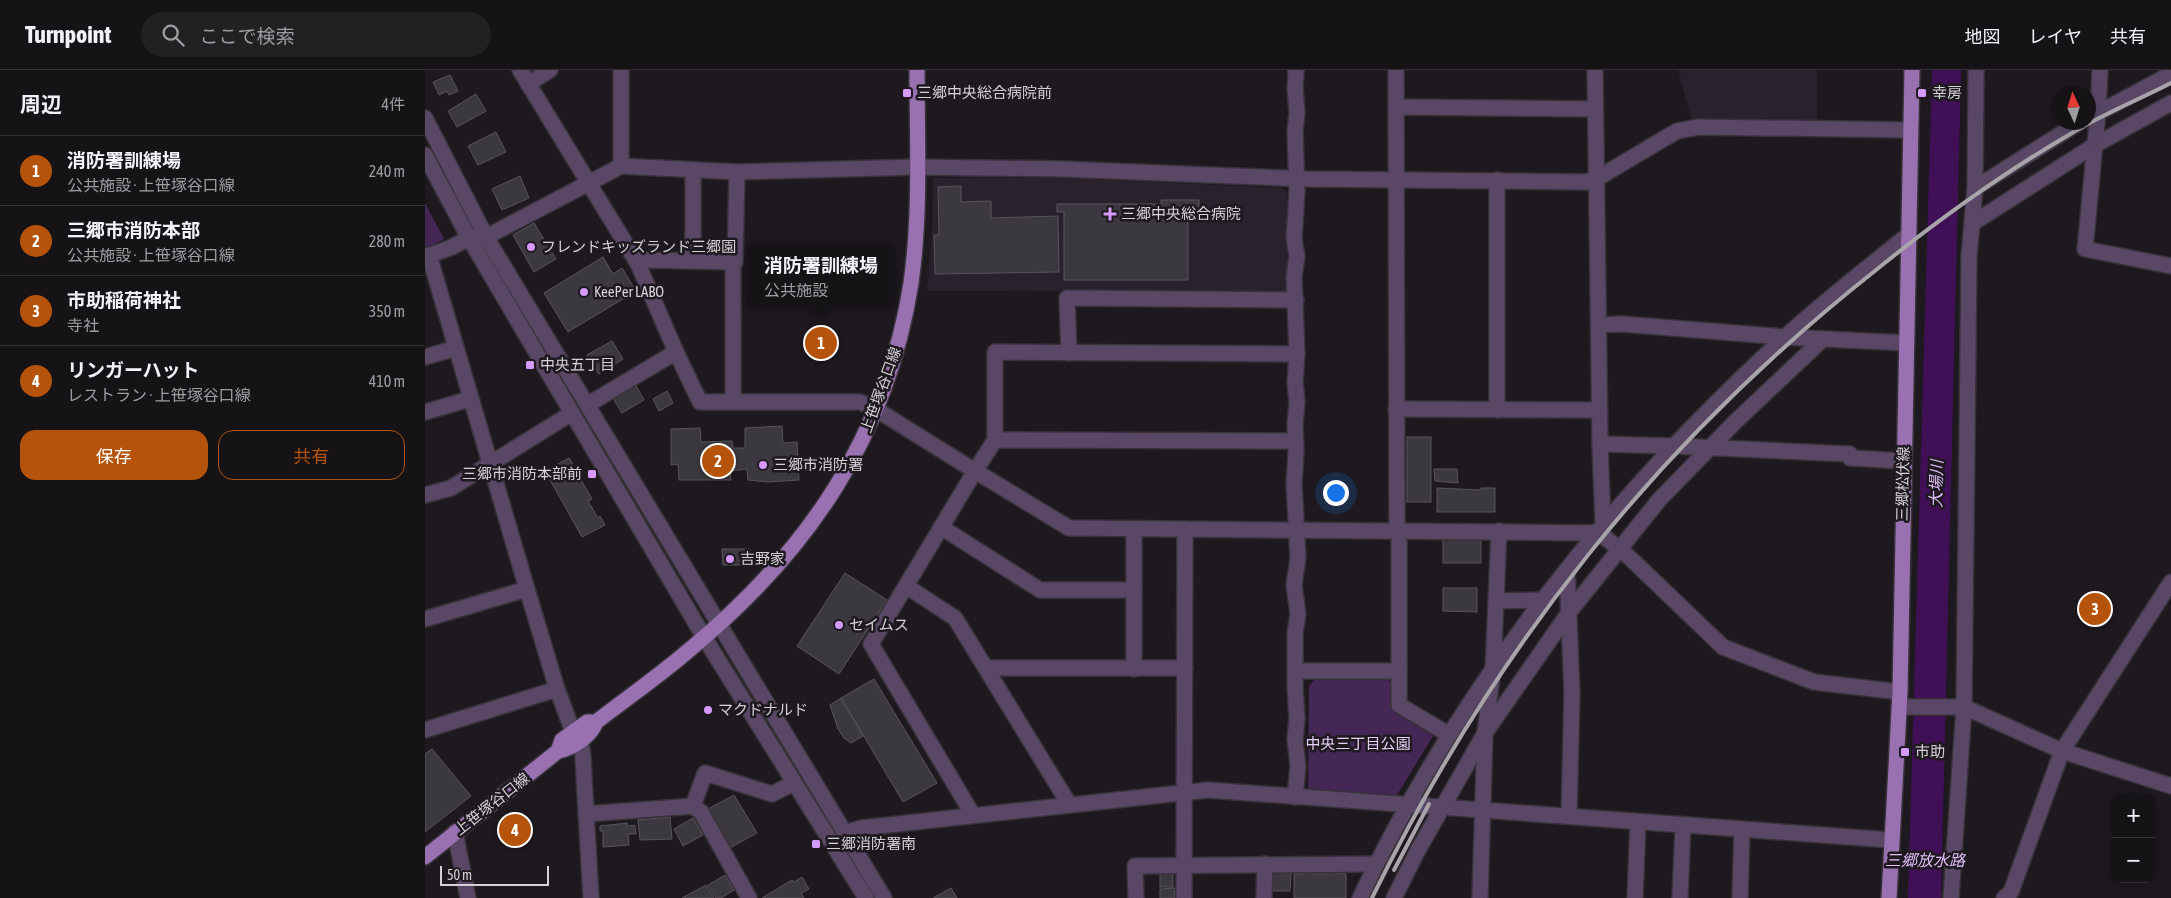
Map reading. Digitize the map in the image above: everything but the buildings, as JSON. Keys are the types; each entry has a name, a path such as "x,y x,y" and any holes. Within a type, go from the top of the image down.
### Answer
{"main road":[{"name":"上笹塚谷口線","path":"425,856 558,751 562,740 575,737 587,722 596,722 689,651 774,570 802,537 841,480 877,410 895,357 911,282 916,233 917,70"},
{"name":"三郷松伏線","path":"1889,898 1891,840 1905,707 1900,692 1912,70"}],"street":[{"path":"520,70 638,264 700,402 860,402 877,410 1069,528 1134,530 1499,531 1598,529 1723,647 1814,682 1900,692"},
{"path":"528,84 550,70"},
{"path":"621,70 621,166"},
{"path":"1295,797 1298,766 1295,739 1297,671 1295,634 1297,614 1294,585 1298,558 1295,529 1297,354 1294,276 1297,256 1294,231 1297,178 1295,132 1297,113 1296,70"},
{"path":"1396,70 1396,410 1399,705 1448,734"},
{"path":"1595,70 1600,410 1598,529"},
{"path":"1951,898 1960,707 1969,257 1975,188 1976,70"},
{"path":"2096,96 2100,70"},
{"path":"2096,113 2171,74"},
{"path":"1973,223 2095,145 2171,104"},
{"path":"1396,107 1595,109"},
{"path":"425,118 486,237 884,898"},
{"path":"591,898 582,749 575,737 557,689 491,463 427,256 452,247 469,238 486,237 587,182 621,166 737,172 917,168 1062,168 1297,178 1586,182 1596,179 1677,131 1699,127 1911,130"},
{"path":"1975,188 2067,130"},
{"path":"2094,130 2095,145 2085,250 2171,266"},
{"path":"425,155 469,238 704,637 866,898"},
{"path":"693,170 693,261"},
{"path":"733,402 733,262 735,262 737,172"},
{"path":"1497,180 1497,410"},
{"path":"1360,898 1407,804 1448,734 1543,600 1598,529 1673,446 1785,337 1908,235"},
{"path":"638,264 645,260 733,262"},
{"path":"1069,353 1067,298 1296,300"},
{"path":"1599,325 1622,324 1785,337 1907,343"},
{"path":"1394,898 1441,808 1485,733 1570,611 1659,500 1709,448 1823,339"},
{"path":"425,357 456,348"},
{"path":"587,405 676,352"},
{"path":"973,814 871,644 995,440 995,352 1297,354"},
{"path":"425,412 470,399"},
{"path":"1396,410 1600,410"},
{"path":"425,495 451,488 572,413"},
{"path":"995,440 1295,441"},
{"path":"1600,444 1850,454 1850,458 1904,461"},
{"path":"941,528 1040,590 1134,590"},
{"path":"1185,529 1185,898"},
{"path":"1134,530 1134,669"},
{"path":"1480,898 1485,733 1493,669 1499,531"},
{"path":"1567,568 1572,693 1569,816"},
{"path":"2004,898 2011,892 2017,878 2057,762 2171,582"},
{"path":"907,586 955,618 1069,804"},
{"path":"425,619 527,589"},
{"path":"1496,601 1543,600"},
{"path":"986,668 1185,668"},
{"path":"1297,671 1399,671"},
{"path":"425,730 557,689"},
{"path":"1905,707 1960,707 2063,751 2171,786"},
{"path":"693,806 705,772 773,794 794,783"},
{"path":"845,833 861,828 973,814 1208,790 1891,840"},
{"path":"586,814 693,806 701,812 749,898"},
{"path":"1635,898 1638,822"},
{"path":"1680,898 1683,826"},
{"path":"1740,898 1742,830"},
{"path":"455,832 468,898"},
{"path":"1264,898 1265,864"},
{"path":"1135,898 1135,866 1376,864"}],"shaded area":[{"path":"1678,70 1817,70 1817,124 1692,122"},
{"name":"三郷中央総合病院","path":"933,178 1060,178 1282,188 1287,192 1288,287 1285,292 927,291 932,236"}],"green space":[{"path":"425,203 444,239 425,249"},
{"name":"中央三丁目公園","path":"1387,679 1391,683 1392,709 1433,736 1397,795 1311,790 1308,787 1309,686 1314,680"}],"water":[{"name":"三郷放水路","path":"1932,70 1961,70 1941,898 1908,898"}],"railway":[{"path":"1372,898 1420,807 1472,719 1528,635 1588,555 1653,479 1722,406 1797,336 1876,270 1947,215 2021,164 2072,133 2108,113 2171,83"},
{"path":"1394,870 1429,804"}],"place":[{"name":"三郷中央総合病院前","path":"907,93"},
{"name":"幸房","path":"1922,93"},
{"name":"三郷中央総合病院","path":"1110,214"},
{"name":"フレンドキッズランド三郷園","path":"531,247"},
{"name":"KeePer LABO","path":"584,292"},
{"name":"消防署訓練場","path":"821,343"},
{"name":"中央五丁目","path":"530,365"},
{"name":"三郷市消防本部","path":"718,461"},
{"name":"三郷市消防署","path":"763,465"},
{"name":"三郷市消防本部前","path":"592,474"},
{"name":"吉野家","path":"730,559"},
{"name":"市助稲荷神社","path":"2095,609"},
{"name":"セイムス","path":"839,625"},
{"name":"マクドナルド","path":"708,710"},
{"name":"市助","path":"1905,752"},
{"name":"リンガーハット","path":"515,830"},
{"name":"三郷消防署南","path":"816,844"}],"water label":[{"name":"大場川","path":"1936,484"}]}
